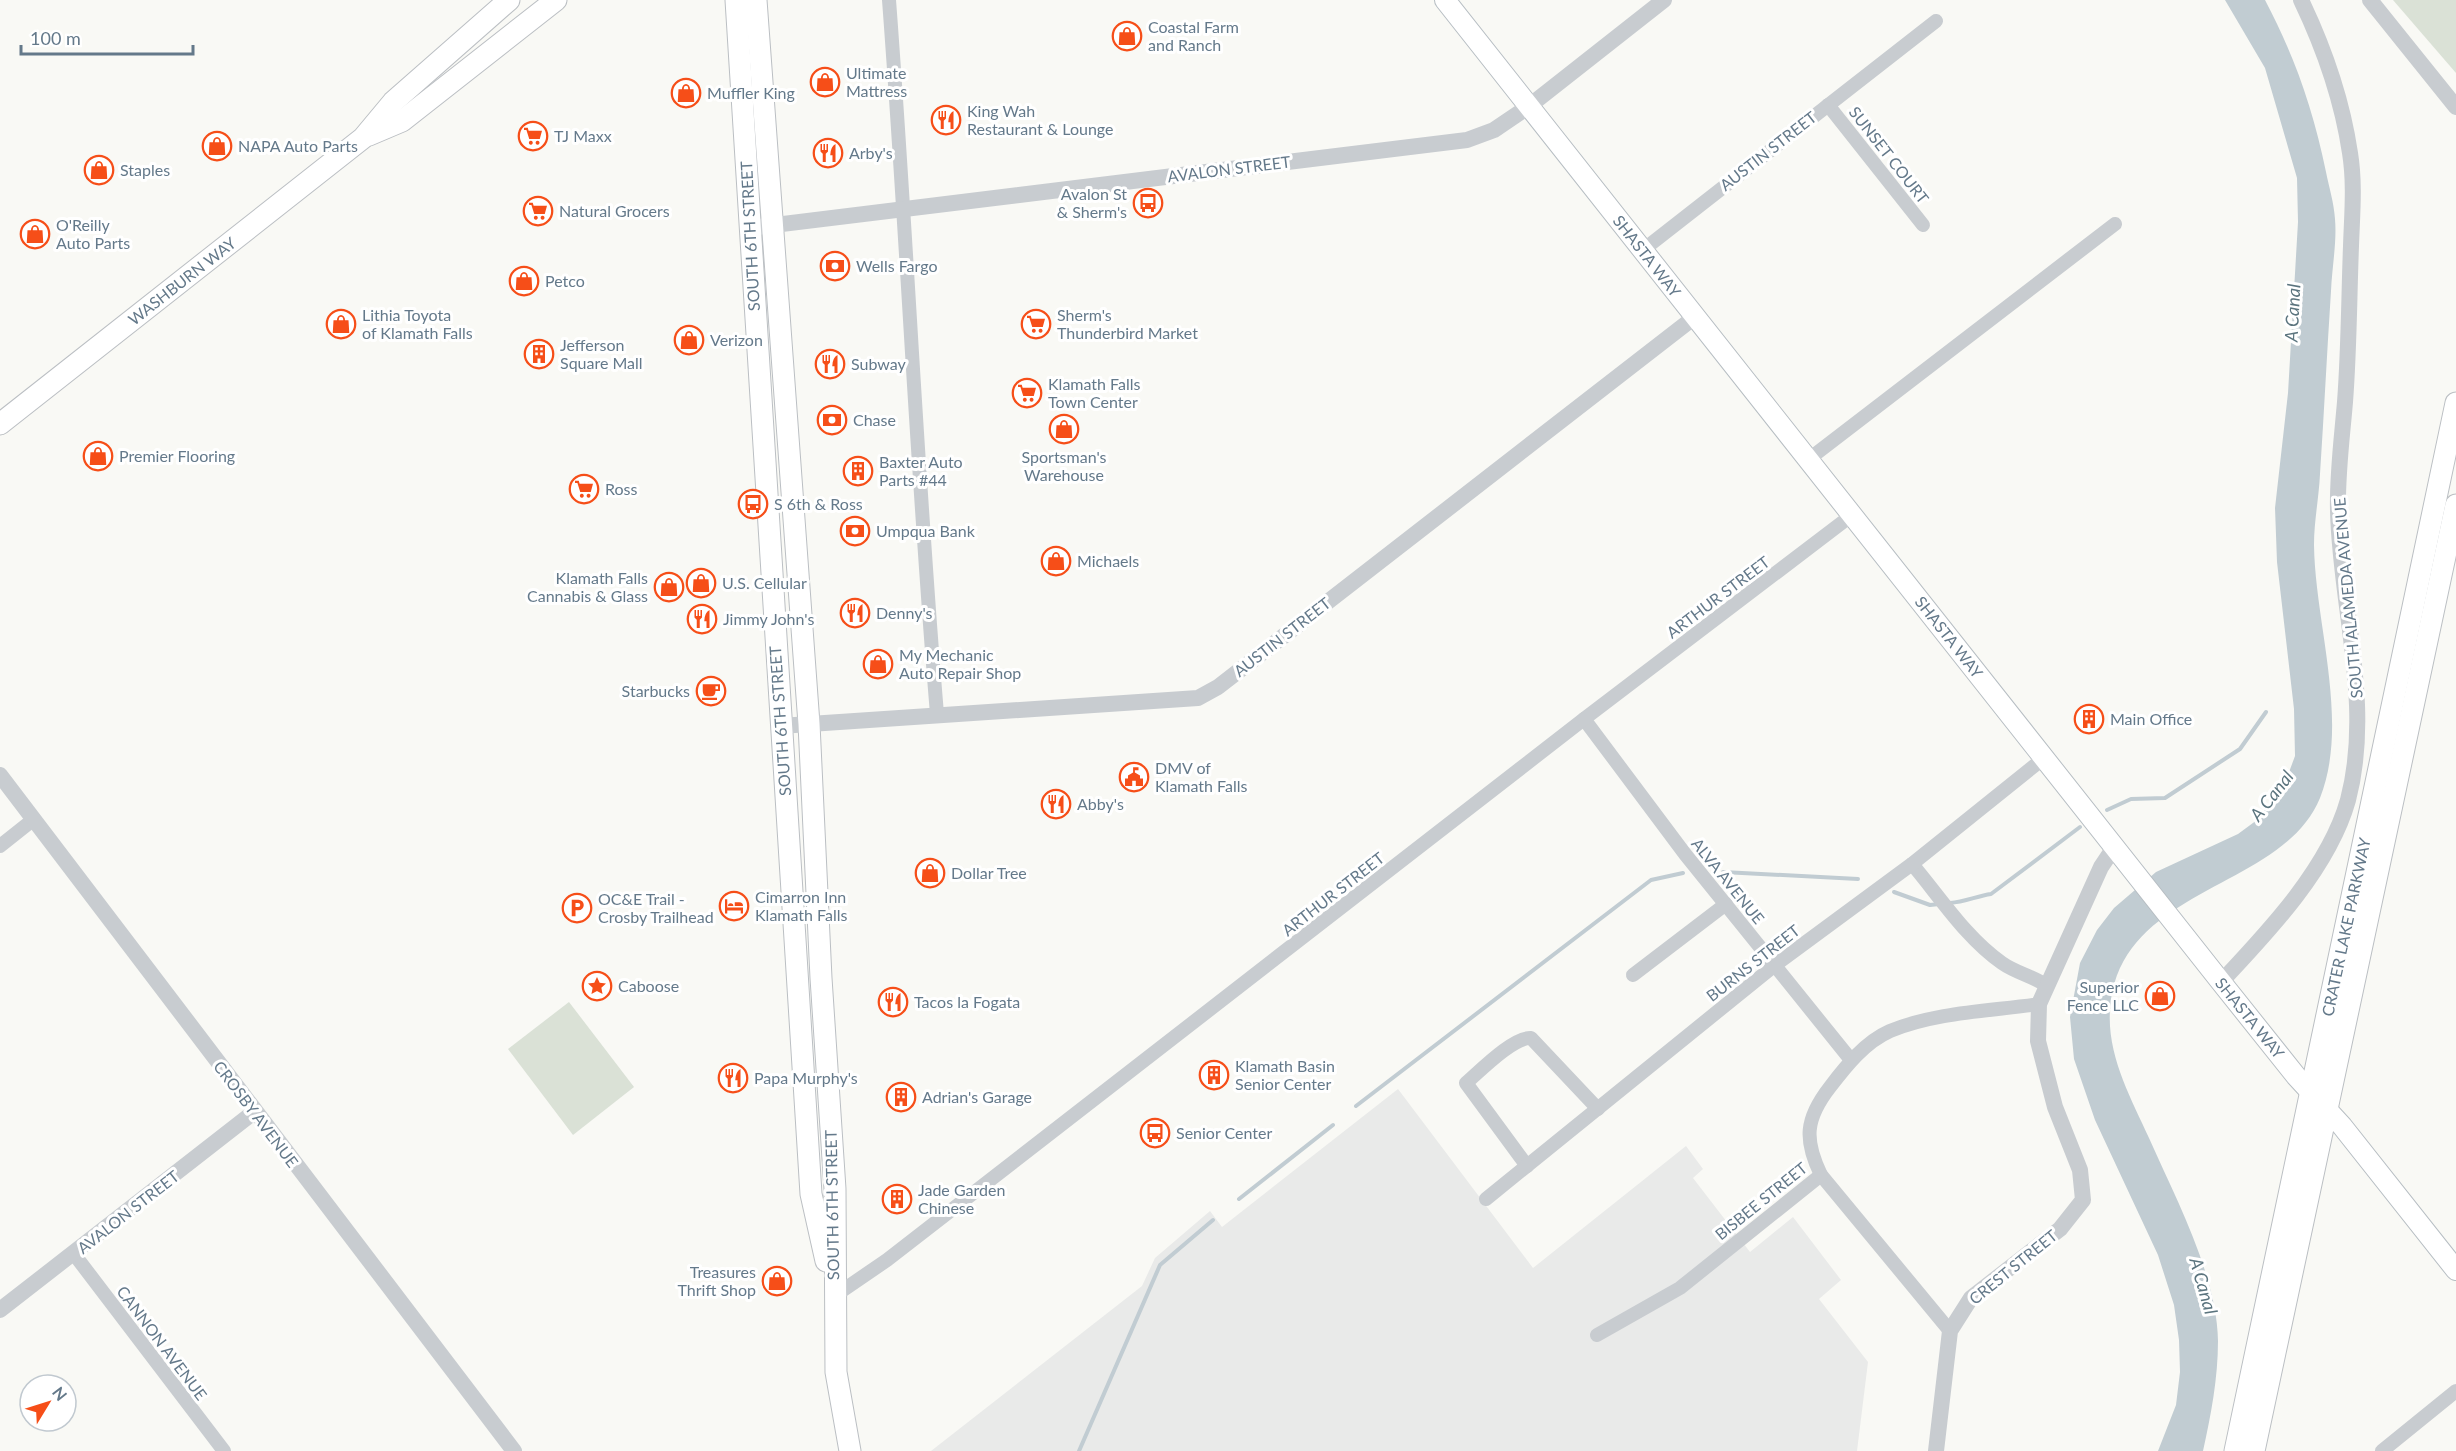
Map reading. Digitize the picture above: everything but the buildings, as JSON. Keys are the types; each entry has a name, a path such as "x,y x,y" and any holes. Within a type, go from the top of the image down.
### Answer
{"main road":[{"name":"WASHBURN WAY","path":"0,424 363,138 393,102 509,0"},
{"path":"482,58 514,10 527,0"},
{"path":"528,22 526,15 539,0"},
{"name":"WASHBURN WAY","path":"363,138 402,121 556,0"},
{"name":"SOUTH 6TH STREET","path":"736,0 811,1194 833,1297"},
{"name":"SOUTH 6TH STREET","path":"756,0 809,724 835,1189 833,1297 836,1372 850,1451"},
{"name":"SHASTA WAY","path":"1445,0 2221,982 2327,1109 2456,1270"},
{"path":"418,108 465,55 459,44"},
{"name":"CRATER LAKE PARKWAY","path":"2235,1451 2456,403"},
{"name":"CRATER LAKE PARKWAY","path":"2254,1451 2456,505"}],"street":[{"path":"889,0 905,207 920,502 937,714"},
{"name":"AVALON STREET","path":"750,228 905,207 1467,140 1494,130 1528,107 1665,0"},
{"name":"SOUTH ALAMEDA AVENUE","path":"2221,982 2266,933 2307,880 2329,844 2347,801 2354,764 2358,715 2337,510 2351,319 2353,210 2350,154 2340,103 2320,40 2301,0"},
{"path":"2370,0 2456,107"},
{"name":"AUSTIN STREET","path":"1643,250 1936,21"},
{"name":"SUNSET COURT","path":"1828,105 1923,225"},
{"path":"1809,459 2115,224"},
{"name":"AUSTIN STREET","path":"780,726 1198,698 1218,687 1696,316"},
{"name":"ARTHUR STREET","path":"833,1297 887,1260 1852,515"},
{"name":"ALVA AVENUE","path":"1584,720 1726,904 1851,1060"},
{"name":"BURNS STREET","path":"1486,1199 1775,965 1912,864 2044,758"},
{"name":"CROSBY AVENUE","path":"0,775 514,1451"},
{"path":"0,846 34,819"},
{"name":"CREST STREET","path":"1936,1451 1950,1331 1971,1298 2060,1229 2082,1200 2080,1170 2055,1107 2038,1041 2039,1004 2101,867 2115,846"},
{"path":"1912,864 1982,947 2004,965 2035,977 2047,986"},
{"path":"1633,975 1726,904"},
{"name":"BISBEE STREET","path":"1597,1335 1680,1288 1821,1175 1811,1155 1808,1132 1822,1097 1851,1060 1889,1032 1935,1018 2039,1004"},
{"path":"1527,1166 1466,1083 1512,1044 1525,1037 1531,1038 1598,1109"},
{"name":"AVALON STREET","path":"0,1310 254,1112"},
{"path":"1821,1175 1950,1331"},
{"name":"CANNON AVENUE","path":"74,1254 224,1451"},
{"path":"2382,1451 2456,1391"}],"shaded area":[{"path":"2393,0 2456,0 2456,73"},
{"path":"569,1002 634,1087 573,1135 508,1049"},
{"path":"1398,1089 1533,1268 1686,1146 1703,1169 1693,1178 1750,1252 1793,1217 1841,1280 1819,1299 1868,1362 1857,1451 931,1451 1142,1286 1155,1258 1210,1211 1222,1227"}],"water":[{"name":"A Canal","path":"2225,0 2265,0 2294,63 2309,105 2334,207 2335,246 2314,545 2332,705 2332,738 2328,769 2320,798 2300,829 2272,853 2170,913 2141,938 2120,969 2110,1010 2112,1044 2116,1060 2203,1263 2216,1316 2218,1341 2214,1396 2203,1451 2158,1451 2176,1405 2180,1372 2179,1340 2174,1305 2158,1255 2095,1120 2074,1059 2070,1017 2080,963 2097,930 2114,908 2156,872 2238,834 2257,820 2285,783 2295,756 2294,709 2277,562 2275,508 2288,393 2298,222 2297,178 2265,68"}],"waterway":[{"path":"2107,810 2131,799 2165,798 2240,749 2266,712"},
{"path":"1950,903 1991,894 2080,827"},
{"path":"1723,872 1858,879"},
{"path":"1356,1106 1651,880 1683,873"},
{"path":"1894,892 1930,905 1939,904"},
{"path":"1239,1199 1333,1125"},
{"path":"1079,1451 1160,1265 1213,1220"}],"place":[{"name":"Coastal Farm and Ranch","path":"1127,36"},
{"name":"Ultimate Mattress","path":"825,82"},
{"name":"Muffler King","path":"686,93"},
{"name":"King Wah Restaurant & Lounge","path":"946,120"},
{"name":"TJ Maxx","path":"533,136"},
{"name":"NAPA Auto Parts","path":"217,146"},
{"name":"Arby's","path":"828,153"},
{"name":"Staples","path":"99,170"},
{"name":"Avalon St & Sherm's","path":"1148,203"},
{"name":"Natural Grocers","path":"538,211"},
{"name":"O'Reilly Auto Parts","path":"35,234"},
{"name":"Wells Fargo","path":"835,266"},
{"name":"Petco","path":"524,281"},
{"name":"Lithia Toyota of Klamath Falls","path":"341,324"},
{"name":"Sherm's Thunderbird Market","path":"1036,324"},
{"name":"Verizon","path":"689,340"},
{"name":"Jefferson Square Mall","path":"539,354"},
{"name":"Subway","path":"830,364"},
{"name":"Klamath Falls Town Center","path":"1027,393"},
{"name":"Chase","path":"832,420"},
{"name":"Sportsman's Warehouse","path":"1064,429"},
{"name":"Premier Flooring","path":"98,456"},
{"name":"Baxter Auto Parts #44","path":"858,471"},
{"name":"Ross","path":"584,489"},
{"name":"S 6th & Ross","path":"753,504"},
{"name":"Umpqua Bank","path":"855,531"},
{"name":"Michaels","path":"1056,561"},
{"name":"U.S. Cellular","path":"701,583"},
{"name":"Klamath Falls Cannabis & Glass","path":"669,587"},
{"name":"Denny's","path":"855,613"},
{"name":"Jimmy John's","path":"702,619"},
{"name":"My Mechanic Auto Repair Shop","path":"878,664"},
{"name":"Starbucks","path":"711,691"},
{"name":"Main Office","path":"2089,719"},
{"name":"DMV of Klamath Falls","path":"1134,777"},
{"name":"Abby's","path":"1056,804"},
{"name":"Dollar Tree","path":"930,873"},
{"name":"Cimarron Inn Klamath Falls","path":"734,906"},
{"name":"OC&E Trail - Crosby Trailhead","path":"577,908"},
{"name":"Caboose","path":"597,986"},
{"name":"Superior Fence LLC","path":"2160,996"},
{"name":"Tacos la Fogata","path":"893,1002"},
{"name":"Klamath Basin Senior Center","path":"1214,1075"},
{"name":"Papa Murphy's","path":"733,1078"},
{"name":"Adrian's Garage","path":"901,1097"},
{"name":"Senior Center","path":"1155,1133"},
{"name":"Jade Garden Chinese","path":"897,1199"},
{"name":"Treasures Thrift Shop","path":"777,1281"}]}
